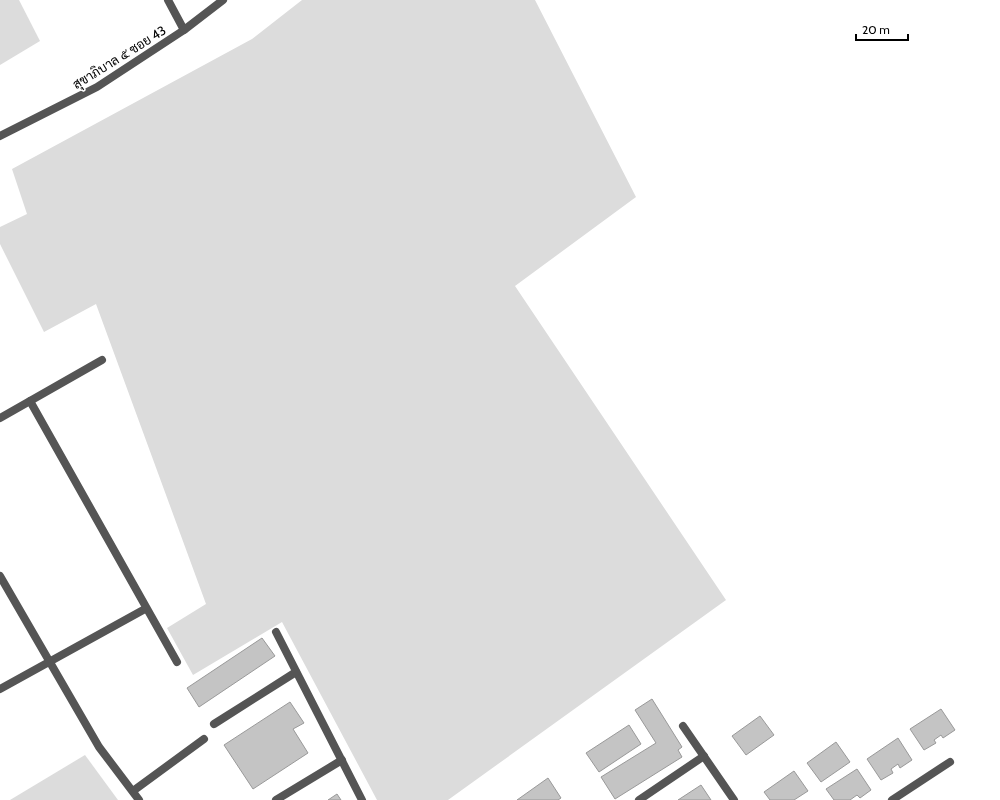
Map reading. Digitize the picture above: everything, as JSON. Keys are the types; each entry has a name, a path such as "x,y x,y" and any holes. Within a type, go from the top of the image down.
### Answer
{"street":[{"path":"168,0 184,30"},
{"name":"สุขาภิบาล ๕ ซอย 43","path":"0,136 97,87 184,30 223,0"},
{"path":"0,418 102,360"},
{"path":"30,401 145,609 177,662"},
{"path":"0,576 99,747 139,800"},
{"path":"0,690 145,609"},
{"path":"276,632 362,800"},
{"path":"214,724 296,672"},
{"path":"683,726 734,800"},
{"path":"133,791 204,739"},
{"path":"639,800 704,756"},
{"path":"276,800 342,760"},
{"path":"892,800 950,762"}],"shaded area":[{"path":"0,0 19,0 40,41 0,65"},
{"path":"302,0 535,0 636,197 515,286 726,600 448,800 377,800 282,622 193,675 167,628 206,604 96,304 44,332 0,244 0,227 27,214 12,169 252,39"},
{"path":"85,755 118,800 10,800"}],"building":[{"path":"262,638 275,656 199,707 187,688"},
{"path":"652,699 682,747 678,750 682,757 615,799 601,777 656,743 635,710"},
{"path":"290,702 304,723 293,729 308,753 253,789 224,745"},
{"path":"941,709 955,730 943,738 941,735 934,740 936,743 924,750 910,729"},
{"path":"760,716 774,735 746,755 732,736"},
{"path":"629,725 641,744 599,772 586,753"},
{"path":"898,738 912,760 900,768 898,764 891,769 893,773 881,780 867,759"},
{"path":"836,742 850,762 821,782 807,763"},
{"path":"857,769 871,790 860,798 857,795 850,800 834,800 826,789"},
{"path":"794,771 808,791 794,800 770,800 764,792"},
{"path":"548,778 561,798 558,800 517,800"},
{"path":"701,785 711,800 678,800"},
{"path":"337,794 341,800 328,800"}]}
